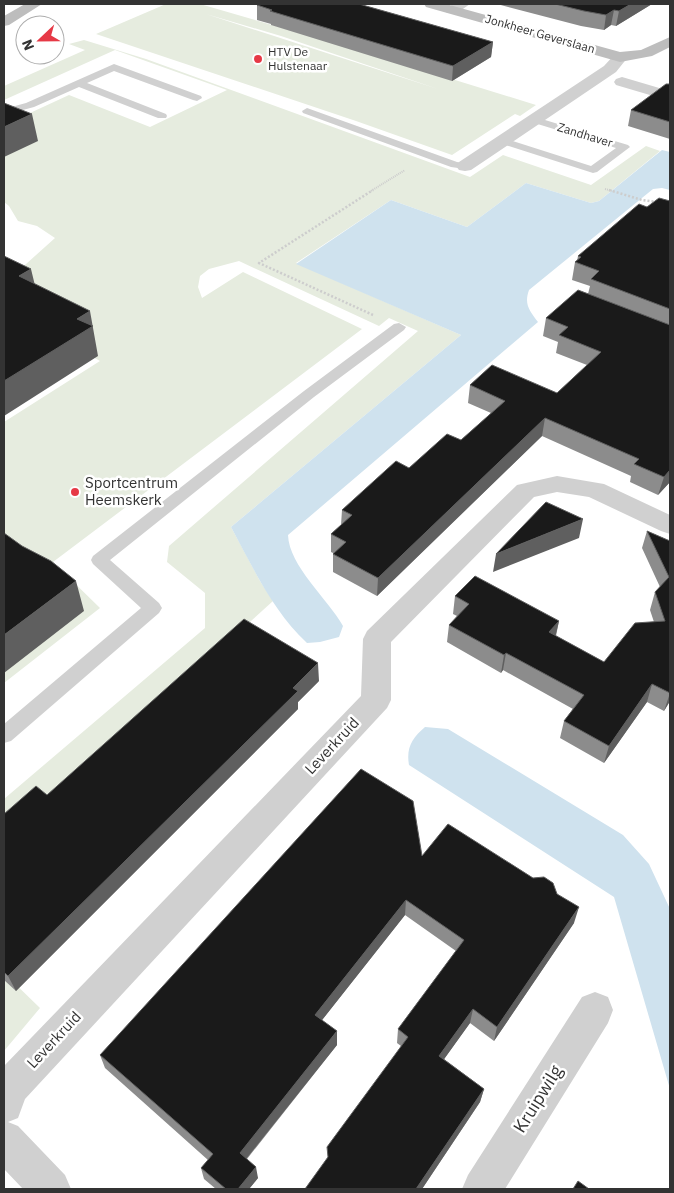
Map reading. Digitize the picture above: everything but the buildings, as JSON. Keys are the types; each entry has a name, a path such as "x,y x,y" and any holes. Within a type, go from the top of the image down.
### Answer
{"main road":[{"path":"4,22 35,4"},
{"name":"Jonkheer Geverslaan","path":"430,4 458,7 620,57"},
{"path":"620,57 640,56 652,52 670,41"}],"street":[{"name":"Zandhaver","path":"460,165 503,141 535,120 610,69 620,57"},
{"path":"622,82 666,95 670,94"},
{"name":"Leverkruid","path":"4,1104 10,1087 376,700 377,639 526,491 557,484 595,490 670,525"},
{"name":"Kruipwilg","path":"482,1189 594,1010"},
{"path":"4,1140 51,1189"}],"lane":[{"path":"4,112 30,105 114,67 197,98"},
{"path":"78,84 162,116"},
{"path":"307,111 460,165"},
{"name":"Zandhaver","path":"503,141 593,170 624,147 535,120"},
{"path":"4,735 153,608 99,560 309,394 399,326"}],"path":[{"path":"399,326 259,263 410,167 460,165"},
{"path":"601,188 642,200 658,202"}],"shaded area":[{"name":"HTV De Hulstenaar","path":"166,4 200,4 536,105 520,116 515,114 452,155 96,34","holes":["206,14 281,36 438,89"]},
{"path":"84,40 146,59 470,177 503,155 591,185 646,146 660,151 599,201 591,203 526,183 467,227 391,200 296,263 461,335 231,527 273,601 4,845 4,799 205,628 205,593 167,562 169,546 418,331 389,318 379,326 239,261 209,269 200,276 198,287 202,298 243,272 362,329 53,562 100,608 4,683 4,422 100,361 91,356 6,282 55,238 37,226 18,221 9,206 4,202 4,125 69,95 150,127 227,90 115,50 4,100 4,86 51,65 65,65 65,59 85,50 69,44"},
{"path":"4,973 40,1008 4,1051"}],"water":[{"path":"662,150 670,152 670,190 662,188 653,189 529,290 528,307 538,322 288,535 290,547 302,570 343,626 339,637 307,643 295,631 274,603 231,527 461,335 296,264 391,200 467,227 526,183 591,203 599,201"},
{"path":"425,727 448,729 623,835 649,864 670,909 670,1089 614,897 409,765 409,748 417,735"}],"place":[{"name":"HTV De Hulstenaar","path":"258,59"},
{"name":"Sportcentrum Heemskerk","path":"75,492"}]}
